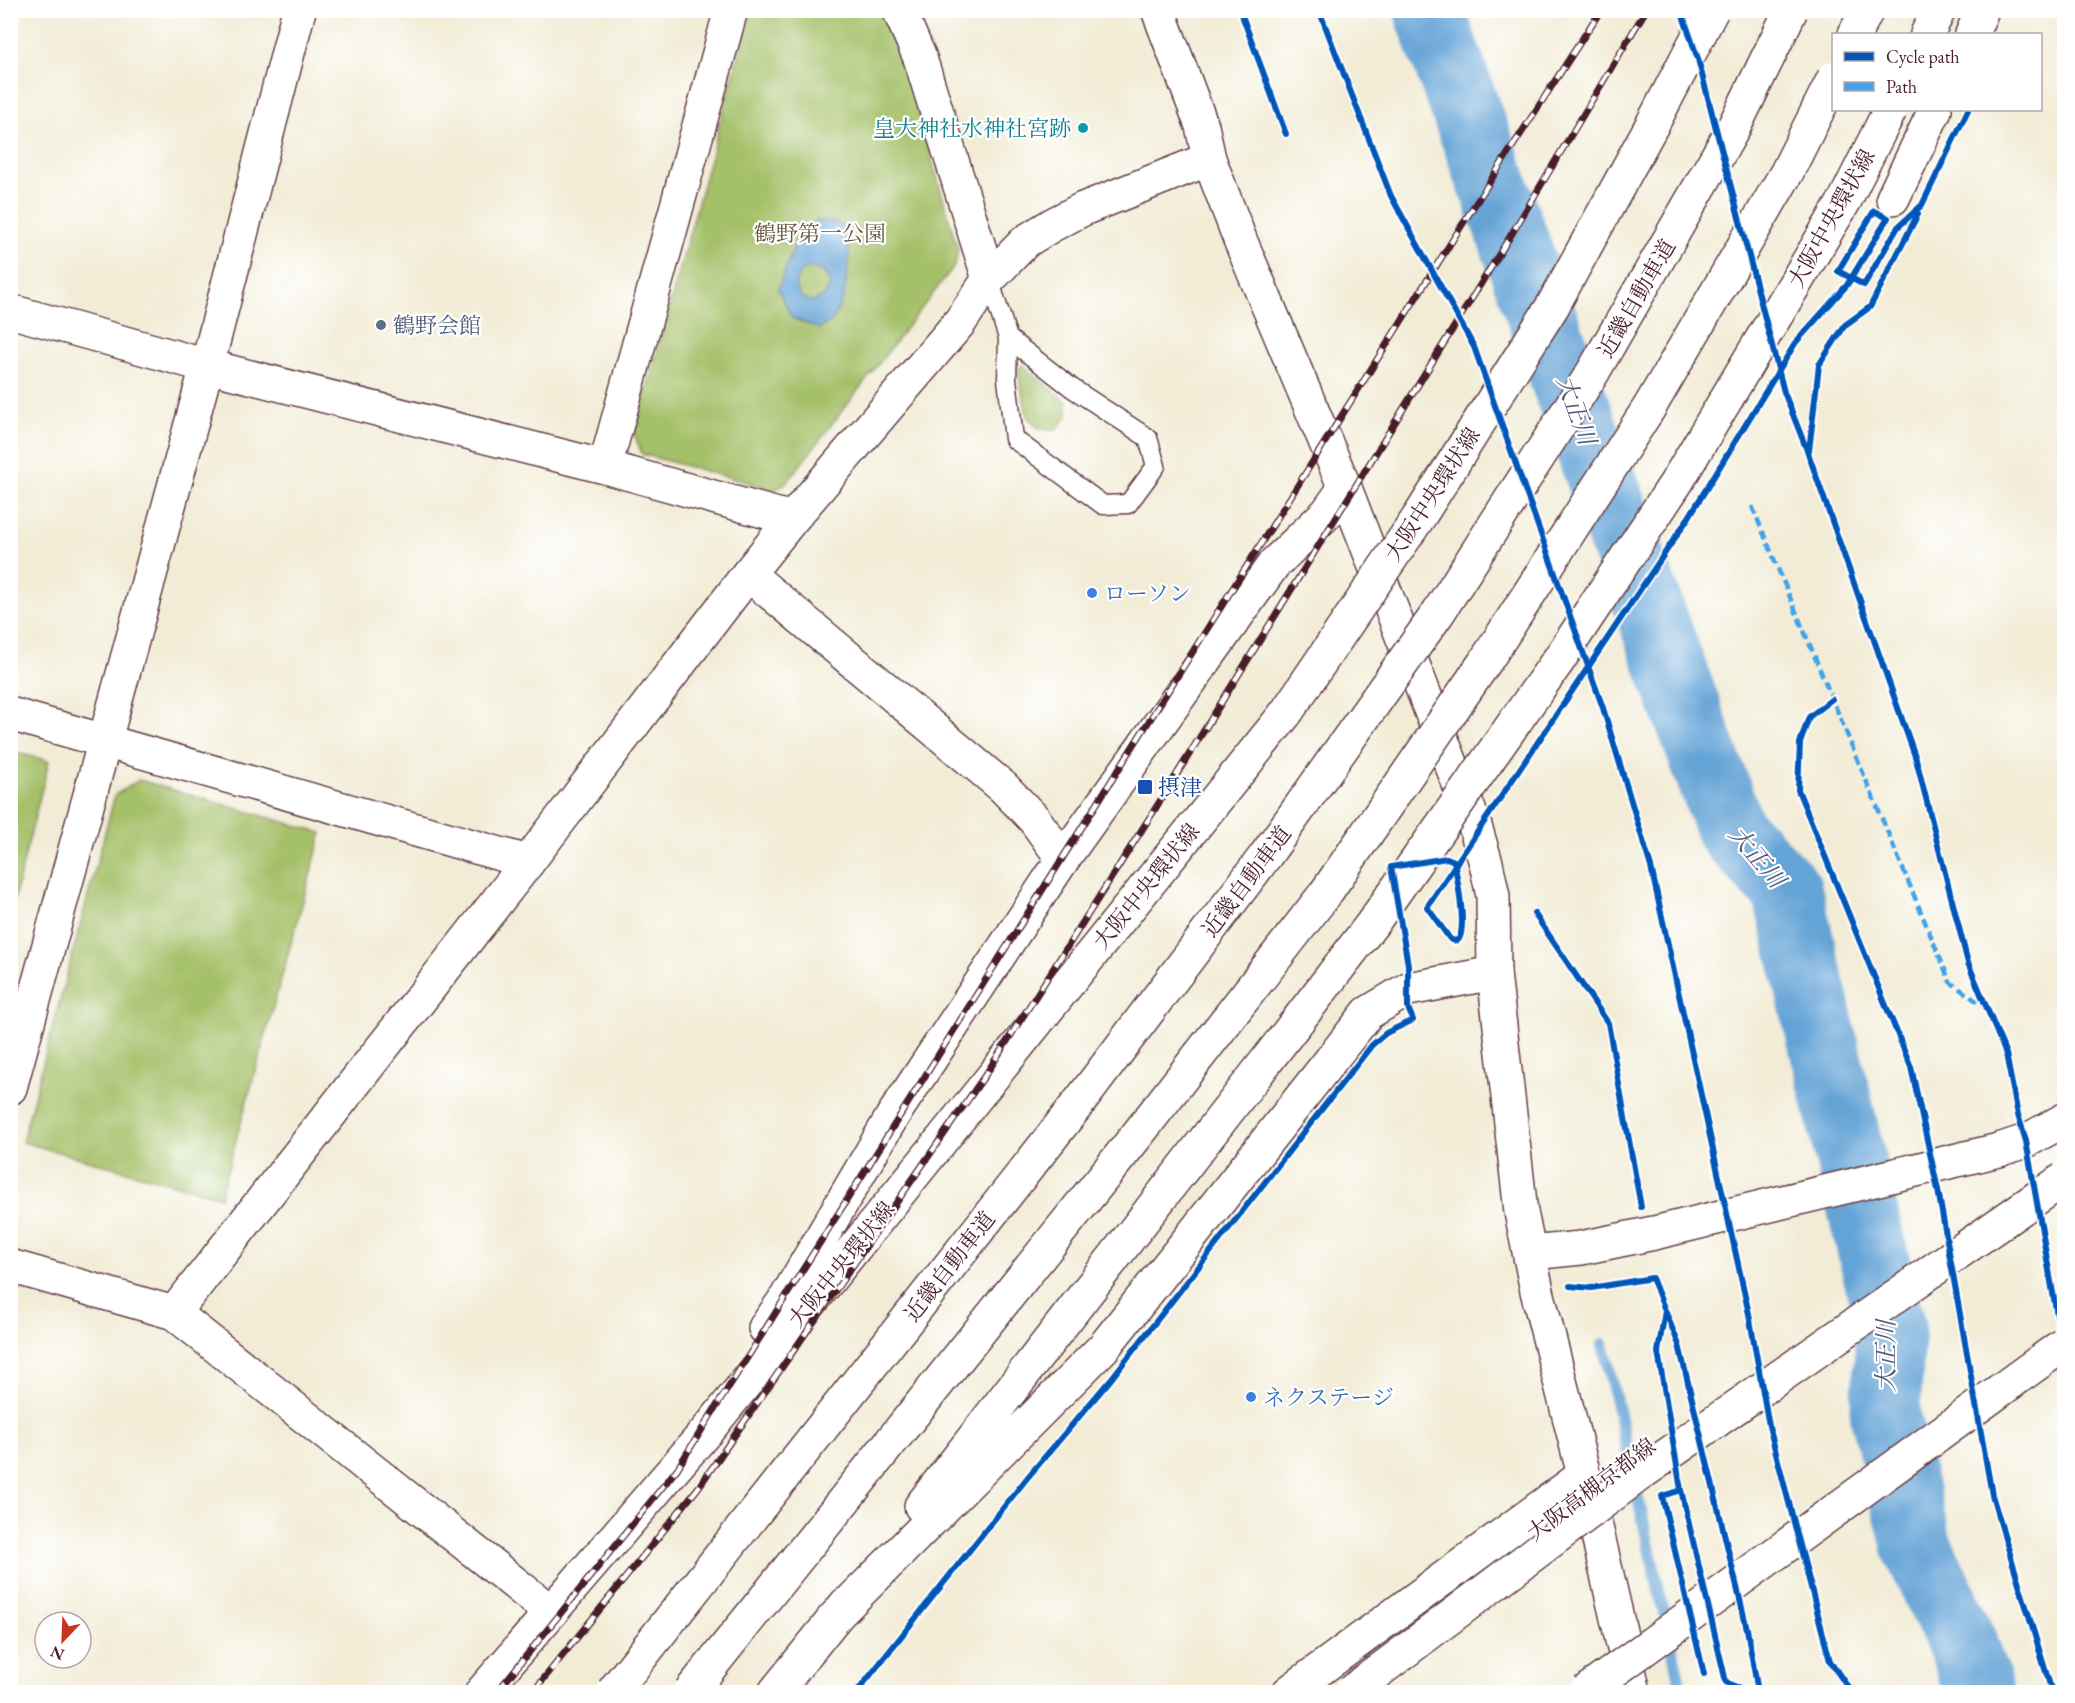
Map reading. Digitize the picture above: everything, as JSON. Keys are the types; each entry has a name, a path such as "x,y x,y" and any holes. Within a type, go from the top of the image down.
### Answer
{"main road":[{"path":"10,1088 207,366 299,10"},
{"path":"605,467 731,10"},
{"path":"899,10 920,58 989,279"},
{"path":"1158,10 1202,126 1209,159 1241,242 1345,489 1474,823 1486,863 1493,896 1494,973 1521,1212 1537,1291 1584,1475 1634,1692"},
{"name":"大阪中央環状線","path":"482,1692 711,1426 1286,712 1421,514 1551,307 1653,123 1712,10"},
{"name":"近畿自動車道","path":"613,1692 1084,1096 1266,855 1431,623 1593,372 1733,129 1791,10"},
{"path":"1856,33 1867,10"},
{"path":"1928,33 1939,10"},
{"path":"1972,33 1982,10"},
{"path":"690,1692 1130,1143 1325,894 1487,659 1649,408 1786,172 1832,80"},
{"name":"大阪中央環状線","path":"775,1692 1372,924 1560,658 1676,483 1845,200 1890,111"},
{"path":"1893,198 1935,111"},
{"path":"174,1312 528,862 748,574 960,322 989,279 1026,241 1052,225 1093,205 1209,159"},
{"path":"10,311 207,366 605,467 792,519"},
{"path":"711,1426 722,1388 786,1298 892,1117 1063,859 1274,564 1327,513 1345,489"},
{"path":"748,574 1003,787 1034,819 1063,859"},
{"path":"10,714 528,862"},
{"path":"833,1619 1103,1348 1368,1013 1408,989 1494,973"},
{"path":"1531,1254 1581,1248 1654,1233 1999,1150 2026,1141 2064,1120"},
{"name":"大阪高槻京都線","path":"1351,1692 1640,1474 2064,1179"},
{"path":"10,1266 174,1312 550,1612"},
{"path":"1585,1692 2064,1344"},
{"path":"1289,1692 1584,1475"}],"lane":[{"path":"989,279 1008,338 1007,379 1014,439 1103,505 1128,504 1156,466 1148,438 1072,388 1008,338"}],"green space":[{"name":"鶴野第一公園","path":"751,11 879,11 903,59 958,250 955,265 788,481 775,490 642,454 634,434"},
{"path":"1022,365 1067,402 1067,417 1056,429 1040,429 1028,418 1017,369"},
{"path":"10,751 49,761 11,911"},
{"path":"139,780 322,833 220,1197 22,1142 115,795"}],"water":[{"path":"817,221 835,222 848,231 849,261 844,296 832,321 819,329 792,318 778,289 799,233","holes":["811,267 824,272 830,283 825,296 812,302 801,297 795,286 799,273"]}],"waterway":[{"name":"大正川","path":"1429,10 1731,831 1787,890 1891,1330 1885,1415 1917,1546 1967,1654 1979,1692"},
{"path":"1603,1344 1682,1692"}],"railway":[{"path":"497,1692 677,1469 1474,206 1601,10"},
{"path":"533,1692 698,1488 990,1068 1164,795 1511,235 1646,10"}],"marked path":[{"path":"1752,506 1950,982 1985,1007"}],"cycle path":[{"path":"1240,10 1286,134"},
{"path":"1319,10 1391,196 1474,347 1603,708 1651,867 1749,1314 1769,1426 1830,1661 1851,1692"},
{"path":"1681,10 1698,59 1784,392 1808,453 1916,759 1968,963 2006,1054 2018,1115 2026,1141 2064,1355"},
{"path":"1851,278 1864,285 1898,227 1922,205 1968,111"},
{"path":"1874,211 1888,218 1851,278 1838,271 1874,211"},
{"path":"1809,451 1819,365 1845,325 1870,307 1918,214"},
{"path":"1455,866 1689,517 1796,342 1851,278"},
{"path":"1832,699 1809,717 1800,743 1798,790 1911,1067 1938,1190 1992,1495 2052,1692"},
{"path":"857,1692 1027,1478 1111,1379 1372,1045 1386,1033 1413,1020 1408,1008 1408,965 1391,867 1447,858 1454,861 1455,866"},
{"path":"1455,866 1462,913 1461,932 1459,939 1455,941 1450,939 1427,907 1455,866"},
{"path":"1534,913 1608,1023 1641,1207"},
{"path":"1570,1286 1591,1288 1652,1278 1679,1345 1747,1629 1758,1692"},
{"path":"1665,1311 1658,1352 1681,1490 1726,1682 1745,1692"},
{"path":"1681,1490 1662,1496 1704,1674"}],"place":[{"name":"皇大神社水神社宮跡","path":"1083,128"},
{"name":"鶴野会館","path":"381,325"},
{"name":"ローソン","path":"1092,593"},
{"name":"摂津","path":"1145,787"},
{"name":"ネクステージ","path":"1251,1397"}]}
